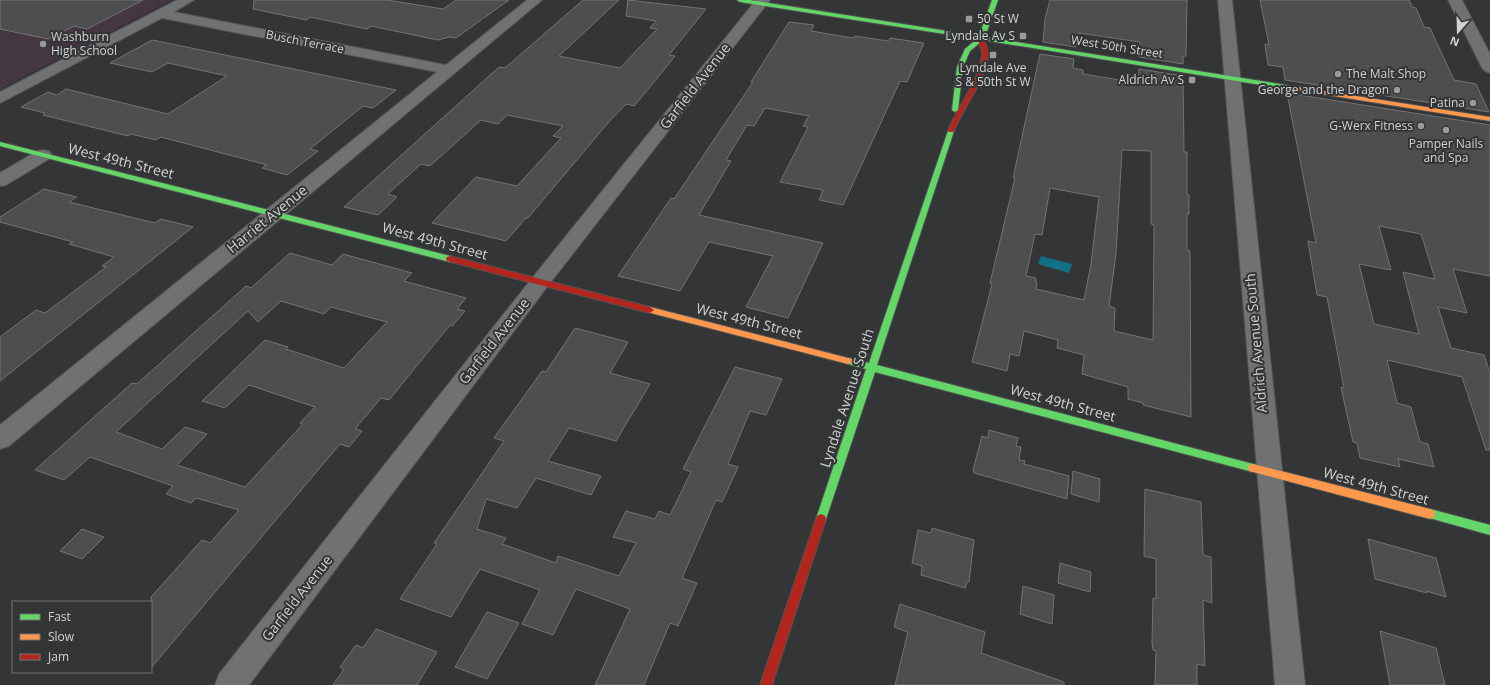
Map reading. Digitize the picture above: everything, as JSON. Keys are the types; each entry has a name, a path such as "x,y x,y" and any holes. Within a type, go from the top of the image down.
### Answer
{"main road":[{"name":"Lyndale Avenue South","path":"766,685 954,120 978,76 984,53 981,39 995,0"},
{"name":"West 50th Street","path":"754,1 981,39 1231,77 1490,119"},
{"name":"Lyndale Avenue South","path":"954,120 960,67 967,50 981,39"},
{"name":"West 49th Street","path":"0,144 274,213 1490,530"}],"street":[{"path":"0,98 187,0"},
{"name":"Harriet Avenue","path":"0,438 535,0"},
{"name":"Aldrich Avenue South","path":"1225,0 1231,77 1290,685"},
{"path":"1455,0 1490,68"},
{"name":"Garfield Avenue","path":"230,685 754,1"},
{"name":"Busch Terrace","path":"161,14 449,70"},
{"path":"0,181 43,155"}],"shaded area":[{"name":"Washburn High School","path":"0,0 171,0 0,89"}],"water":[{"path":"1041,256 1072,264 1069,273 1038,264"}],"building":[{"name":"Washburn High School","path":"0,0 143,0 87,29 74,26 48,39 0,29"},
{"path":"254,0 387,0 443,9 456,0 509,0 456,38 449,37 438,40 371,26 367,29 310,17 307,20 253,9"},
{"path":"583,0 619,0 559,56 620,68 657,29 650,28 656,21 626,16 628,0 706,9 669,55 675,56 634,106 626,104 607,124 528,218 526,218 506,241 432,223 476,177 517,186 561,138 553,136 563,126 507,115 498,124 481,120 430,166 421,164 388,194 397,197 378,215 344,207 499,67 505,68"},
{"path":"1050,0 1187,0 1186,56 1183,56 1183,64 1139,57 1140,42 1079,33 1076,47 1043,42 1045,19"},
{"path":"1260,0 1409,0 1412,7 1416,8 1424,27 1430,28 1454,80 1476,84 1489,112 1285,80 1283,67 1268,65 1265,44 1269,45"},
{"path":"789,22 814,25 811,31 853,38 855,36 888,41 890,38 924,43 907,82 900,81 843,205 819,200 823,190 780,182 808,127 803,126 809,116 765,108 754,126 747,125 726,160 731,161 699,215 823,243 788,318 746,307 773,256 709,242 680,291 618,276 671,198 674,199 753,82 751,82"},
{"path":"152,40 396,90 373,108 363,106 310,149 318,151 287,175 262,168 267,165 161,137 156,140 131,134 128,136 43,115 45,113 21,107 48,92 57,95 66,89 168,114 227,76 168,63 152,72 110,63"},
{"path":"1040,54 1074,59 1073,68 1083,70 1083,74 1138,83 1139,69 1183,76 1184,152 1187,152 1187,195 1189,195 1189,214 1187,214 1187,250 1190,251 1191,417 1143,405 1143,403 1128,399 1128,387 1082,374 1084,355 1057,348 1058,340 1024,331 1019,356 1010,354 1007,371 972,362 992,284 990,283 1015,178 1013,178","holes":["1122,150 1151,151 1151,224 1154,225 1153,340 1114,331 1115,308 1109,306 1116,254","1050,188 1099,197 1091,264 1084,300 1036,289 1036,278 1026,276 1035,234 1042,235"]},
{"path":"1287,93 1490,125 1490,276 1453,269 1467,313 1438,307 1451,348 1484,355 1490,373 1490,450 1486,450 1462,377 1387,360 1397,403 1411,407 1420,442 1428,444 1434,467 1398,459 1400,467 1360,458 1357,443 1353,442 1341,387 1344,388 1327,297 1317,295 1308,241 1316,243","holes":["1379,226 1421,234 1435,279 1403,272 1419,334 1374,324 1359,264 1391,270"]},
{"path":"44,189 77,197 69,202 155,223 161,219 193,227 0,381 0,337 36,310 45,313 106,267 102,266 114,257 69,244 73,242 0,222 0,217"},
{"path":"290,253 332,265 343,254 412,273 404,281 466,298 457,309 465,311 452,326 450,325 389,400 381,398 355,429 362,431 349,447 340,444 152,667 151,597 202,540 210,543 239,510 196,498 191,503 166,494 173,486 90,457 64,480 35,470 132,383 137,384 246,286 251,288","holes":["281,301 324,314 331,307 387,322 344,368 286,349 288,347 265,340 202,401 225,408 249,385 315,407 300,423 303,424 245,487 177,465 207,434 185,427 162,449 116,432 248,311 258,322"]},
{"path":"575,328 628,342 610,373 650,384 616,441 569,428 548,461 601,476 591,495 536,478 517,508 486,499 477,529 506,538 502,544 556,563 558,556 619,576 636,543 613,537 626,511 655,519 659,511 670,515 691,472 683,469 735,367 782,379 766,415 750,411 728,464 738,467 722,502 716,500 682,578 697,583 678,626 670,623 644,685 595,685 630,609 576,589 553,635 522,624 540,590 480,569 451,617 400,599 437,544 434,543 504,441 494,438 542,371 546,372"},
{"path":"989,430 1018,438 1016,446 1021,447 1019,460 1025,461 1024,464 1069,476 1067,499 974,473 973,470 982,436 988,438"},
{"path":"1073,471 1100,479 1099,502 1071,494"},
{"path":"1145,489 1201,502 1203,555 1211,557 1212,603 1203,600 1205,666 1197,664 1197,685 1155,685 1156,651 1153,650 1152,643 1153,598 1156,599 1156,559 1144,556"},
{"path":"932,528 974,540 969,582 967,582 965,588 921,575 922,566 912,563 918,530 931,533"},
{"path":"82,529 104,537 82,559 60,551"},
{"path":"1368,539 1436,558 1446,597 1375,579"},
{"path":"1060,563 1091,572 1090,592 1058,583"},
{"path":"1023,586 1054,595 1052,624 1020,614"},
{"path":"900,604 985,632 981,653 1064,682 1064,685 895,685 908,632 894,627"},
{"path":"487,612 519,623 487,679 455,667"},
{"path":"376,629 437,652 417,685 333,685 344,669 340,667 356,645 363,648"},
{"path":"1380,631 1436,648 1445,685 1390,685"}],"traffic: fast":[{"path":"740,0 1292,88"},
{"path":"955,110 960,67 967,50 981,39 995,0"},
{"path":"821,519 951,131"},
{"path":"0,144 450,259"},
{"path":"848,361 1253,468"},
{"path":"1430,514 1490,530"}],"traffic: slow":[{"path":"1292,88 1490,119"},
{"path":"650,310 848,361"},
{"path":"1253,468 1430,514"}],"traffic: jam":[{"path":"951,131 959,112 980,74 985,54 981,39"},
{"path":"450,259 650,310"},
{"path":"766,685 821,519"}],"place":[{"name":"50 St W","path":"969,19"},
{"name":"Lyndale Av S","path":"1023,36"},
{"name":"Washburn High School","path":"43,44"},
{"name":"Lyndale Ave S & 50th St W","path":"993,55"},
{"name":"The Malt Shop","path":"1338,74"},
{"name":"Aldrich Av S","path":"1192,80"},
{"name":"George and the Dragon","path":"1397,90"},
{"name":"Patina","path":"1473,103"},
{"name":"G-Werx Fitness","path":"1421,126"},
{"name":"Pamper Nails and Spa","path":"1446,130"}]}
